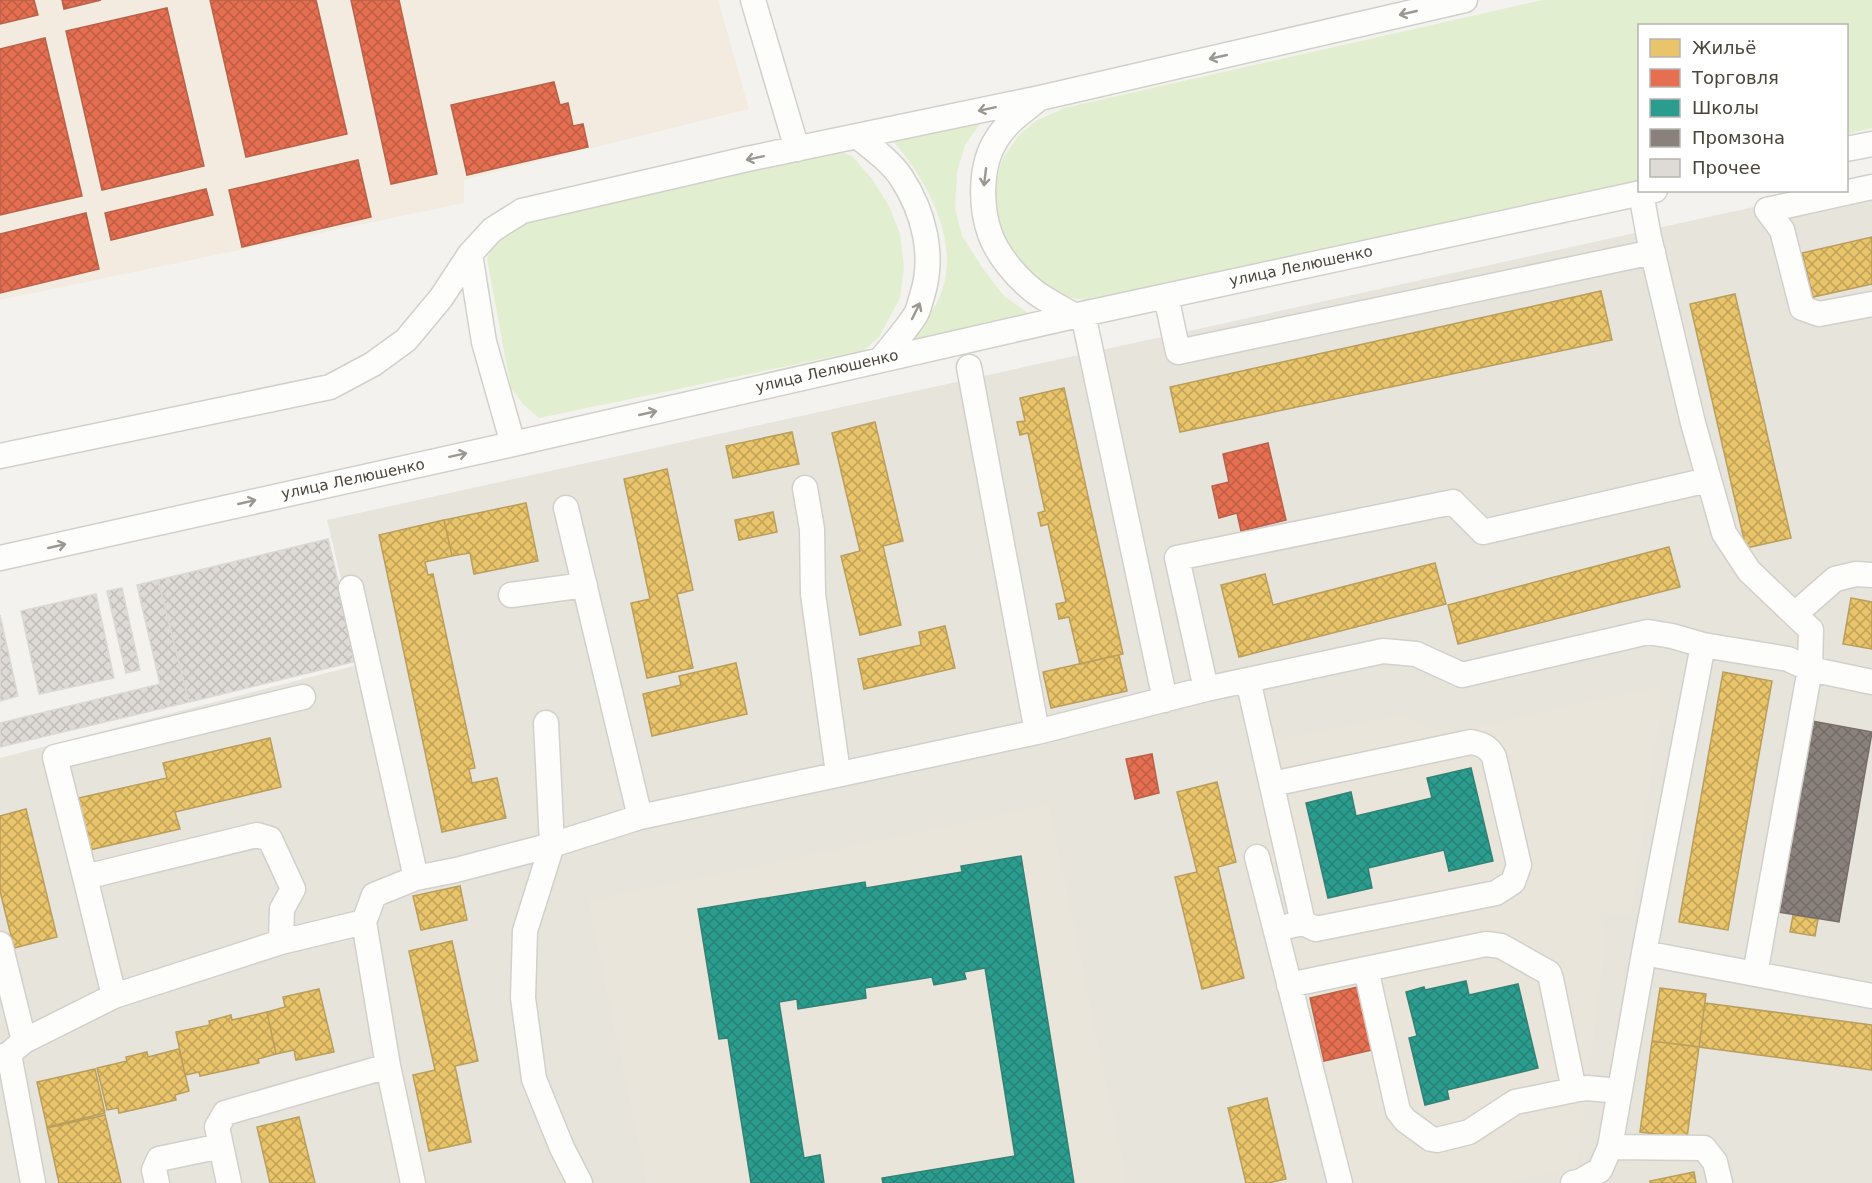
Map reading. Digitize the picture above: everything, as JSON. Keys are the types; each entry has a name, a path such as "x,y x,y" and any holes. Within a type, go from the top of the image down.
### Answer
{"street":[{"path":"753,0 796,149"},
{"path":"0,456 330,387 373,364 406,340 492,230 522,211 796,149 1040,98 1466,0"},
{"path":"1040,98 1007,124 995,142 986,166 983,195 991,234 1008,265 1035,292 1079,315 1165,700"},
{"path":"857,136 900,176 914,201 924,226 929,263 917,313 882,358"},
{"path":"1848,149 1872,144"},
{"path":"1848,190 1872,187"},
{"path":"1648,192 1653,252 1693,423 1724,533 1749,572 1811,630 1810,669 1755,974"},
{"name":"улица Лелюшенко","path":"0,558 513,444 882,358 1648,192"},
{"path":"1831,192 1765,200 1782,230 1802,308 1819,314 1872,304"},
{"path":"1166,296 1178,352 1653,252"},
{"path":"471,254 484,342 513,444"},
{"path":"969,367 1037,732"},
{"path":"1206,689 1177,558 1453,502 1483,532 1708,480"},
{"path":"805,488 812,529 813,594 838,774"},
{"path":"566,508 640,817"},
{"path":"1795,614 1835,579 1856,574 1872,575"},
{"path":"511,595 585,585"},
{"path":"351,588 416,878"},
{"path":"413,1183 388,1065 364,922 374,895 416,878 552,845 640,817 1037,732 1206,689 1383,651 1416,654 1462,675 1648,632 1703,645 1788,658 1810,669 1872,682"},
{"path":"1573,1183 1600,1170 1610,1147 1644,953 1703,645"},
{"path":"1248,680 1304,922"},
{"path":"114,996 55,757 303,697"},
{"path":"546,723 552,845 525,931 523,998 534,1079 562,1148 580,1183"},
{"path":"1272,784 1471,742 1478,743 1486,746 1494,758 1519,865 1513,882 1496,893 1321,928 1304,922 1275,930"},
{"path":"85,877 256,835 270,839 293,889 282,909 282,942"},
{"path":"1257,857 1340,1183"},
{"path":"11,1051 114,996 282,942 364,922"},
{"path":"0,944 11,1051 33,1183"},
{"path":"1289,985 1486,944 1501,946 1549,973 1574,1090"},
{"path":"1644,953 1872,996"},
{"path":"1366,969 1398,1111 1405,1120 1431,1139 1437,1140 1469,1132 1515,1102 1587,1088 1620,1091"},
{"path":"229,1183 217,1127 225,1113 388,1065"},
{"path":"157,1183 154,1170 159,1160 221,1146"},
{"path":"1610,1147 1704,1148 1715,1162 1720,1183"}],"shaded area":[{"path":"0,0 718,0 749,109 464,180 464,203 0,300"},
{"path":"1872,181 1872,1183 0,1183 0,758 361,664 327,520 1822,192 1848,192 1848,186"},
{"path":"1664,685 1631,915 1599,913 1605,946 1578,1157 1574,1167 1508,1183 1352,1183 1324,1061 1358,987 1310,998 1304,971 1295,973 1248,745 1405,715 1443,734"},
{"path":"1049,805 1127,1183 647,1183 588,901"}],"green space":[{"path":"1543,0 1872,0 1872,128 1848,134 1848,24 1638,24 1638,180 1094,302 1062,296 1036,284 1001,236 995,212 995,184 1003,158 1019,135 1036,121 1064,108"},
{"path":"980,124 965,145 957,172 955,208 962,236 1004,296 1038,320 906,346 937,303 946,276 947,255 944,234 929,193 893,141"},
{"path":"841,152 852,156 872,179 889,206 900,234 904,267 900,298 879,337 864,350 539,418 523,404 511,388 487,259 492,247 527,219"}],"building: Жильё":[{"path":"1872,237 1872,284 1813,297 1802,253"},
{"path":"1601,291 1612,340 1180,432 1170,387"},
{"path":"1735,294 1791,538 1746,548 1690,304"},
{"path":"1064,388 1123,654 1080,664 1069,617 1059,619 1056,604 1066,602 1048,524 1041,526 1038,513 1045,511 1028,433 1020,435 1017,422 1025,421 1020,398"},
{"path":"875,422 903,541 883,546 901,625 860,635 841,556 860,551 832,433"},
{"path":"792,432 799,464 733,478 726,446"},
{"path":"667,469 693,590 677,594 693,668 647,678 631,603 650,599 624,479"},
{"path":"526,503 538,561 474,574 470,553 452,556 444,520"},
{"path":"773,512 777,532 739,540 735,520"},
{"path":"444,520 452,556 425,562 428,575 433,574 475,768 469,769 472,783 497,778 506,818 442,832 379,535"},
{"path":"1669,547 1680,587 1458,644 1448,605"},
{"path":"1435,563 1446,604 1239,657 1221,585 1265,574 1273,605"},
{"path":"1851,598 1872,602 1872,649 1843,644"},
{"path":"945,626 955,668 864,689 858,659 921,645 919,632"},
{"path":"1119,655 1127,691 1051,708 1043,672"},
{"path":"736,663 747,714 652,736 643,694 681,685 679,676"},
{"path":"1723,672 1772,681 1728,930 1679,922"},
{"path":"270,738 281,787 175,812 180,829 85,851 74,799 167,778 163,763"},
{"path":"1217,782 1236,862 1218,867 1244,978 1202,989 1175,877 1197,872 1177,792"},
{"path":"26,809 57,937 14,948 0,891 0,816"},
{"path":"460,886 467,920 421,930 413,896"},
{"path":"1793,915 1818,919 1815,936 1790,932"},
{"path":"452,941 478,1061 455,1066 471,1142 429,1151 413,1075 435,1070 409,951"},
{"path":"1660,988 1706,994 1699,1047 1652,1041"},
{"path":"319,989 334,1052 296,1060 294,1050 276,1054 267,1012 285,1007 283,997"},
{"path":"1705,1003 1872,1025 1872,1070 1699,1047"},
{"path":"267,1012 276,1054 258,1059 259,1063 200,1076 199,1072 185,1075 176,1032 210,1025 209,1021 231,1015 232,1020"},
{"path":"1652,1041 1699,1047 1687,1138 1640,1132"},
{"path":"179,1049 189,1091 175,1095 176,1100 159,1104 119,1113 118,1108 107,1110 97,1068 127,1061 126,1057 147,1052 148,1057"},
{"path":"95,1069 105,1113 47,1127 37,1082"},
{"path":"1267,1098 1286,1179 1268,1183 1246,1183 1228,1108"},
{"path":"105,1115 121,1183 59,1183 47,1128"},
{"path":"299,1117 315,1183 270,1183 257,1127"},
{"path":"1694,1172 1696,1183 1650,1183 1650,1181"}],"building: Торговля":[{"path":"0,0 34,0 38,15 0,24"},
{"path":"62,0 101,0 64,9"},
{"path":"210,0 316,0 347,134 246,157"},
{"path":"351,0 399,0 437,174 391,184"},
{"path":"167,8 204,166 102,190 66,31"},
{"path":"45,38 82,196 0,215 0,49"},
{"path":"554,82 560,105 568,103 573,126 583,124 588,147 467,175 451,105"},
{"path":"358,160 371,217 242,247 229,190"},
{"path":"206,189 213,215 111,240 105,213"},
{"path":"86,213 99,269 0,293 0,234"},
{"path":"1268,443 1286,520 1241,531 1237,513 1219,518 1212,486 1229,482 1223,454"},
{"path":"1152,754 1159,793 1135,799 1126,759"},
{"path":"1358,987 1372,1050 1324,1061 1310,998"}],"building: Школы":[{"path":"1471,768 1493,861 1449,871 1444,850 1368,868 1372,888 1328,898 1306,803 1351,792 1356,816 1432,798 1427,778"},
{"path":"1021,856 1074,1183 883,1183 882,1178 1015,1156 985,968 964,972 966,979 934,985 932,977 865,988 866,998 798,1009 797,999 779,1002 804,1158 820,1155 824,1183 751,1183 728,1038 719,1039 698,909 865,882 866,888 962,872 961,866"},
{"path":"1466,981 1469,995 1518,984 1538,1068 1447,1090 1449,1099 1425,1105 1409,1038 1417,1036 1406,992"}],"building: Промзона":[{"path":"1812,721 1872,732 1839,922 1778,912"}],"building: Прочее":[{"path":"328,539 357,661 189,702 158,580"},
{"path":"158,580 189,702 0,747 0,723 160,684 137,585"},
{"path":"122,588 140,670 126,673 107,591"},
{"path":"96,594 114,678 39,694 21,611"},
{"path":"0,615 18,696 0,701"}]}
